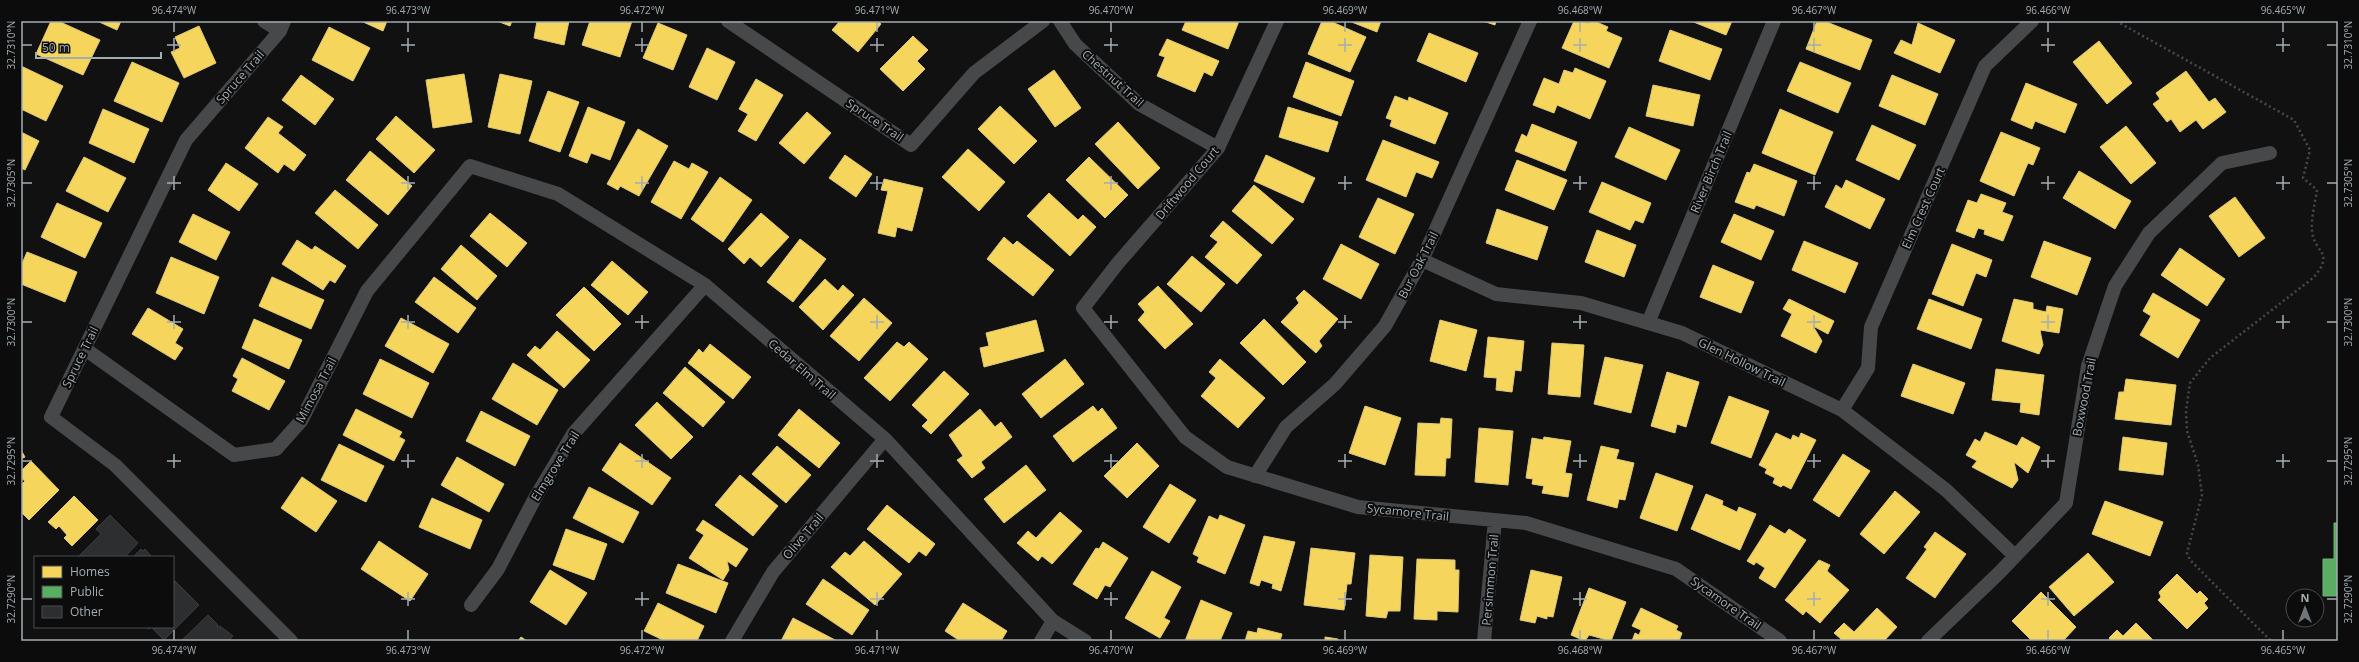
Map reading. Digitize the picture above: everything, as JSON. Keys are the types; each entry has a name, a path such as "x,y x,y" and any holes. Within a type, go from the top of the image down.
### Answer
{"street":[{"path":"264,21 282,26"},
{"name":"Spruce Trail","path":"728,21 911,145 974,73 1043,21"},
{"name":"Chestnut Trail","path":"1060,21 1075,44 1139,104 1218,148"},
{"name":"Driftwood Court","path":"1083,308 1118,263 1218,148 1277,21"},
{"name":"Bur Oak Trail","path":"1255,476 1286,427 1335,384 1385,326 1422,260 1530,21"},
{"name":"River Birch Trail","path":"1648,323 1774,21"},
{"name":"Elm Crest Court","path":"1842,410 1868,368 1870,327 1985,66 2032,21"},
{"name":"Spruce Trail","path":"282,26 186,140 85,349 50,417 115,465 291,641"},
{"name":"Boxwood Trail","path":"1928,641 2015,556 2066,503 2088,366 2115,286 2149,233 2222,163 2270,154"},
{"name":"Mimosa Trail","path":"85,349 234,455 276,449 301,421 367,291 470,166"},
{"name":"Cedar Elm Trail","path":"470,166 558,194 705,285 885,439 1053,622 1085,641"},
{"name":"Glen Hollow Trail","path":"1422,260 1496,294 1581,303 1682,333 1842,410 1946,490 2015,556"},
{"name":"Elmgrove Trail","path":"471,605 498,568 535,498 573,434 705,285"},
{"name":"Sycamore Trail","path":"1083,308 1185,437 1227,467 1358,507 1526,523 1676,568 1780,641"},
{"name":"Olive Trail","path":"732,641 773,572 885,439"},
{"name":"Persimmon Trail","path":"1484,641 1495,520"},
{"path":"1041,641 1053,622"}],"path":[{"path":"2116,21 2294,120 2310,150 2303,178 2317,190 2312,232 2324,256 2321,269 2312,278 2210,358 2190,383 2186,411 2187,431 2198,465 2202,495 2187,553 2190,560 2271,641"}],"building: Homes":[{"path":"51,21 58,21 100,40 83,75 36,54"},
{"path":"97,21 121,21 117,30"},
{"path":"361,21 387,21 383,31"},
{"path":"497,21 512,21 510,26"},
{"path":"537,21 569,21 564,45 534,38"},
{"path":"590,21 632,21 620,57 582,45"},
{"path":"840,21 877,21 881,24 858,52 832,30"},
{"path":"1186,21 1239,21 1228,49 1182,30"},
{"path":"1322,21 1330,21 1366,37 1350,72 1308,54"},
{"path":"1349,21 1381,21 1377,32"},
{"path":"1483,21 1496,21 1495,25"},
{"path":"1574,21 1588,23 1594,21 1608,27 1606,31 1622,38 1609,68 1562,48"},
{"path":"1691,21 1732,21 1726,35"},
{"path":"1817,21 1824,21 1872,40 1860,70 1806,49"},
{"path":"658,23 687,35 673,70 643,58"},
{"path":"1918,23 1955,40 1940,73 1894,53 1901,40 1912,45"},
{"path":"199,26 216,63 184,78 171,52 180,48 175,37"},
{"path":"329,27 370,48 353,81 312,60"},
{"path":"1670,30 1722,49 1710,80 1659,61"},
{"path":"1429,33 1478,53 1466,82 1417,61"},
{"path":"913,36 928,50 917,61 925,69 903,91 880,69"},
{"path":"1167,39 1219,61 1212,76 1204,72 1195,92 1157,76 1165,57 1159,55"},
{"path":"2099,41 2132,83 2107,104 2073,62"},
{"path":"707,48 735,62 717,100 689,87"},
{"path":"132,62 179,83 162,122 114,101"},
{"path":"1306,62 1354,81 1341,116 1293,97"},
{"path":"1800,62 1851,83 1838,113 1787,91"},
{"path":"21,66 63,86 46,121 21,109"},
{"path":"1575,68 1606,81 1590,119 1557,105 1554,113 1533,105 1544,78 1559,84 1564,70 1573,73"},
{"path":"1054,70 1081,108 1055,127 1028,89"},
{"path":"2186,71 2209,102 2215,98 2226,112 2203,129 2196,120 2180,132 2171,119 2167,122 2153,104 2160,99 2156,93"},
{"path":"464,74 472,122 433,128 426,80"},
{"path":"500,74 532,81 520,134 488,127"},
{"path":"301,75 334,99 315,125 282,100"},
{"path":"1892,75 1938,94 1925,125 1879,106"},
{"path":"756,79 783,95 756,141 738,131 748,114 739,109"},
{"path":"2026,83 2077,104 2065,133 2035,121 2032,129 2011,120"},
{"path":"1653,85 1700,95 1693,126 1646,116"},
{"path":"548,91 579,102 560,152 529,141"},
{"path":"1395,96 1408,101 1409,97 1448,113 1435,144 1390,126 1392,120 1386,118"},
{"path":"1000,106 1037,141 1014,164 978,129"},
{"path":"588,107 625,122 610,160 591,153 587,163 569,156"},
{"path":"1288,107 1338,122 1328,152 1279,137"},
{"path":"103,109 149,129 134,163 89,143"},
{"path":"1780,109 1833,132 1815,175 1762,153"},
{"path":"807,112 831,133 804,164 779,143"},
{"path":"396,116 435,150 414,173 376,139"},
{"path":"268,117 283,127 278,133 306,155 294,171 284,164 278,173 245,148"},
{"path":"1118,122 1160,168 1138,189 1095,144"},
{"path":"1532,124 1577,142 1565,171 1515,151 1522,134 1527,137"},
{"path":"1872,125 1916,145 1899,180 1856,160"},
{"path":"2126,126 2156,163 2131,184 2100,147"},
{"path":"1629,127 1680,150 1666,180 1615,157"},
{"path":"638,129 668,146 639,196 620,186 618,190 607,184"},
{"path":"21,132 39,141 25,170 21,168"},
{"path":"2001,132 2040,148 2033,165 2028,163 2014,196 1980,181"},
{"path":"1383,140 1439,162 1432,178 1416,172 1406,197 1366,180"},
{"path":"968,149 1005,182 979,211 942,177"},
{"path":"370,151 412,186 388,215 346,180"},
{"path":"845,155 872,174 856,197 829,178"},
{"path":"1266,155 1315,178 1303,203 1254,181"},
{"path":"84,157 126,178 108,212 66,191"},
{"path":"1089,157 1128,195 1105,218 1066,180"},
{"path":"1517,160 1567,180 1554,210 1505,190"},
{"path":"674,161 689,169 692,163 708,172 681,219 651,202"},
{"path":"226,163 258,184 239,211 208,190"},
{"path":"1754,164 1797,181 1784,216 1756,205 1754,209 1735,202 1747,172 1750,173"},
{"path":"2079,171 2131,201 2115,229 2063,198"},
{"path":"720,177 752,200 723,242 691,219"},
{"path":"884,179 923,188 912,231 897,227 895,237 878,233 888,191 881,190"},
{"path":"1846,180 1885,199 1870,229 1825,207 1836,185 1842,189"},
{"path":"1602,182 1651,203 1643,223 1635,220 1630,230 1589,212"},
{"path":"1254,185 1294,219 1272,244 1232,211"},
{"path":"335,190 378,225 358,249 315,213"},
{"path":"1049,193 1078,220 1083,215 1096,227 1070,256 1027,216"},
{"path":"1981,194 2006,203 2002,212 2013,216 2003,241 1984,234 1985,230 1978,228 1974,238 1956,231 1968,200 1977,203"},
{"path":"2235,197 2265,238 2239,257 2209,216"},
{"path":"1378,198 1414,214 1395,254 1359,237"},
{"path":"57,203 102,223 85,258 41,237"},
{"path":"1497,209 1548,227 1537,260 1486,243"},
{"path":"490,213 527,243 507,267 470,236"},
{"path":"761,213 789,237 761,267 750,257 744,264 728,249"},
{"path":"193,214 230,232 216,260 179,242"},
{"path":"1734,214 1774,231 1761,260 1721,242"},
{"path":"1223,221 1262,255 1237,284 1205,257 1218,242 1210,236"},
{"path":"1597,230 1636,245 1624,277 1585,262"},
{"path":"1004,237 1013,245 1017,241 1054,270 1033,296 987,259"},
{"path":"800,239 826,259 793,302 767,282"},
{"path":"297,240 312,250 315,246 346,266 335,283 330,280 323,290 282,264"},
{"path":"1804,241 1858,263 1845,293 1792,270"},
{"path":"2044,241 2091,258 2077,295 2031,277"},
{"path":"1341,244 1379,264 1361,299 1323,279"},
{"path":"1952,244 1992,260 1986,277 1976,273 1963,306 1932,294"},
{"path":"461,245 497,276 477,300 441,269"},
{"path":"2180,248 2225,279 2207,306 2161,275"},
{"path":"27,252 77,272 65,302 21,284 21,266"},
{"path":"1192,256 1225,284 1201,312 1167,284"},
{"path":"171,257 219,277 204,314 156,293"},
{"path":"612,261 648,292 628,315 591,285"},
{"path":"1713,265 1754,282 1741,313 1700,297"},
{"path":"272,277 324,300 311,329 259,306"},
{"path":"434,277 476,308 458,333 415,302"},
{"path":"825,279 838,291 843,285 854,295 823,330 799,307"},
{"path":"1158,286 1193,324 1165,349 1138,320 1145,312 1138,304"},
{"path":"584,287 621,324 594,351 556,315"},
{"path":"1304,290 1338,319 1319,341 1322,346 1316,353 1281,322 1299,303 1296,298"},
{"path":"2153,293 2200,320 2178,358 2140,335 2151,316 2143,311"},
{"path":"864,298 892,323 859,361 830,336"},
{"path":"1789,299 1834,321 1828,334 1813,326 1822,341 1816,353 1781,336 1792,314 1783,309"},
{"path":"1929,299 1982,319 1971,349 1917,329"},
{"path":"2014,299 2033,303 2033,309 2046,312 2047,306 2063,309 2059,333 2040,330 2043,345 2039,354 2002,341"},
{"path":"148,308 183,329 175,343 183,348 175,360 132,334"},
{"path":"401,318 449,344 433,373 385,346"},
{"path":"254,319 302,340 289,369 242,348"},
{"path":"1264,319 1306,362 1283,385 1240,343"},
{"path":"1036,320 1044,351 984,367 980,348 989,346 986,333"},
{"path":"1440,320 1477,330 1466,371 1430,361"},
{"path":"557,331 590,360 564,388 527,355 535,346 540,350"},
{"path":"1488,337 1524,341 1521,371 1515,370 1512,392 1496,390 1497,378 1484,377"},
{"path":"897,342 904,347 909,342 928,359 890,401 864,378"},
{"path":"1552,343 1584,345 1580,397 1548,394"},
{"path":"710,344 751,377 733,399 688,363 699,349 703,353"},
{"path":"1605,357 1643,365 1631,413 1594,404"},
{"path":"242,358 285,381 269,410 232,391 238,379 233,376"},
{"path":"380,359 429,383 412,418 363,394"},
{"path":"1065,359 1084,384 1041,418 1022,394"},
{"path":"1220,359 1265,398 1238,428 1201,396 1216,378 1209,372"},
{"path":"513,363 558,390 537,425 492,399"},
{"path":"1913,364 1965,383 1953,414 1901,396"},
{"path":"685,367 725,402 703,427 663,393"},
{"path":"1996,369 2044,375 2039,415 2020,412 2021,403 1992,400"},
{"path":"944,371 969,394 931,434 922,426 928,420 912,405"},
{"path":"1667,372 1699,382 1686,427 1677,424 1675,433 1651,426"},
{"path":"2126,379 2176,385 2171,425 2115,419 2119,392 2124,392"},
{"path":"1729,396 1769,411 1751,458 1711,443"},
{"path":"657,402 693,437 671,459 635,425"},
{"path":"1093,406 1098,412 1102,408 1117,428 1073,462 1053,436"},
{"path":"1365,406 1401,418 1385,465 1349,453"},
{"path":"356,409 402,432 399,437 405,440 394,461 343,435"},
{"path":"799,409 840,443 819,468 778,435"},
{"path":"980,409 995,427 1001,422 1012,437 981,462 985,468 972,478 957,460 963,456 949,435"},
{"path":"481,411 530,436 515,466 466,441"},
{"path":"1441,418 1452,419 1450,458 1446,458 1445,476 1415,475 1418,423 1440,424"},
{"path":"1479,428 1513,431 1508,485 1475,482"},
{"path":"1985,432 2017,446 2022,437 2040,447 2028,473 2014,462 2018,480 2012,488 1972,467 1977,461 1966,455 1975,439 1980,442"},
{"path":"1776,433 1791,440 1793,435 1799,438 1801,433 1816,440 1791,489 1783,485 1781,487 1773,483 1775,478 1765,473 1767,469 1759,465"},
{"path":"1544,437 1571,441 1565,473 1572,474 1568,497 1542,493 1544,486 1532,484 1533,479 1526,478 1532,438 1543,440"},
{"path":"2123,437 2167,443 2163,475 2119,470"},
{"path":"620,443 671,478 652,505 602,470"},
{"path":"1137,443 1159,466 1127,498 1104,476"},
{"path":"339,444 384,466 366,502 321,480"},
{"path":"777,446 811,475 786,503 752,474"},
{"path":"1601,446 1619,450 1616,459 1634,463 1625,500 1619,499 1617,508 1587,500"},
{"path":"21,450 25,457 21,459"},
{"path":"1843,454 1870,471 1839,517 1813,500"},
{"path":"457,457 504,484 489,512 441,485"},
{"path":"31,461 59,490 29,520 21,512 21,485 25,481 21,478 21,471"},
{"path":"1026,465 1046,490 1004,523 984,499"},
{"path":"1656,473 1693,486 1677,531 1640,518"},
{"path":"740,475 778,506 753,536 715,505"},
{"path":"302,477 337,501 316,532 281,508"},
{"path":"1170,484 1196,500 1169,543 1143,527"},
{"path":"589,487 639,512 623,543 573,518"},
{"path":"1895,491 1920,512 1884,554 1860,534"},
{"path":"1706,494 1723,501 1722,505 1737,512 1739,507 1756,514 1740,550 1691,529"},
{"path":"74,496 98,520 72,546 64,538 67,535 59,526 56,529 48,522"},
{"path":"432,498 482,520 470,549 419,527"},
{"path":"2105,501 2163,522 2150,556 2092,534"},
{"path":"887,505 935,544 926,556 919,551 909,563 867,529"},
{"path":"1060,512 1082,531 1052,564 1042,556 1038,561 1017,543 1028,531 1036,538"},
{"path":"1220,515 1245,525 1225,574 1197,562 1199,557 1193,554 1209,516 1218,520"},
{"path":"703,520 748,549 736,567 727,561 729,570 723,580 689,558 704,535 696,530"},
{"path":"1770,525 1785,534 1789,529 1806,540 1775,588 1759,578 1765,568 1756,562 1754,565 1747,561"},
{"path":"566,529 607,544 594,580 553,565"},
{"path":"1935,532 1966,554 1935,598 1906,578 1927,549 1924,547"},
{"path":"1264,536 1295,542 1281,591 1272,588 1273,584 1261,580 1259,586 1250,583"},
{"path":"379,541 428,574 410,601 361,569"},
{"path":"864,541 902,574 875,605 831,567 845,552 850,556"},
{"path":"1103,542 1128,558 1110,587 1105,585 1097,599 1073,584 1096,548 1099,549"},
{"path":"1311,548 1355,553 1351,584 1347,584 1344,610 1304,605"},
{"path":"2088,553 2114,582 2074,616 2049,587"},
{"path":"1370,555 1403,557 1400,611 1388,611 1386,618 1366,616"},
{"path":"1417,559 1455,560 1455,570 1459,570 1458,612 1437,611 1437,620 1414,619"},
{"path":"1819,560 1830,565 1827,571 1849,590 1820,623 1806,611 1803,615 1785,600"},
{"path":"678,564 728,583 716,613 666,593"},
{"path":"550,570 587,593 566,625 530,602"},
{"path":"1531,570 1562,577 1553,617 1547,616 1547,619 1537,616 1535,623 1520,620"},
{"path":"1152,571 1181,587 1164,618 1170,621 1160,638 1125,618"},
{"path":"2177,574 2197,594 2200,591 2208,599 2204,603 2208,608 2187,629 2158,600 2161,597 2159,592"},
{"path":"823,579 869,610 852,635 806,604"},
{"path":"1589,588 1626,602 1611,641 1589,635 1585,641 1571,635"},
{"path":"2041,592 2076,627 2063,641 2032,641 2012,621"},
{"path":"1201,600 1232,613 1220,641 1185,641"},
{"path":"658,603 704,626 697,641 665,641 644,631"},
{"path":"963,603 1007,631 1001,641 960,641 945,631"},
{"path":"1641,608 1678,626 1676,630 1682,633 1679,641 1632,641 1635,633 1639,635 1641,630 1632,626"},
{"path":"1877,608 1897,627 1884,641 1839,641 1841,639 1834,633 1844,623 1854,632"},
{"path":"793,618 837,641 781,641"},
{"path":"2136,623 2154,641 2111,641 2109,638 2117,630 2123,636"},
{"path":"1258,628 1282,634 1280,641 1245,641 1248,631 1257,633"},
{"path":"521,637 527,641 518,641"},
{"path":"1325,637 1338,639 1338,641 1325,641"}],"building: Public":[{"path":"2334,523 2338,523 2338,596 2325,596 2325,588 2323,588 2323,559 2334,559"}],"building: Other":[{"path":"110,515 138,543 126,556 79,556 101,534 96,529"},
{"path":"141,549 143,551 145,549 151,556 134,556"},
{"path":"174,580 199,605 164,640 152,628 174,628"},
{"path":"208,615 218,625 217,628 220,626 233,636 228,641 181,641"}]}
